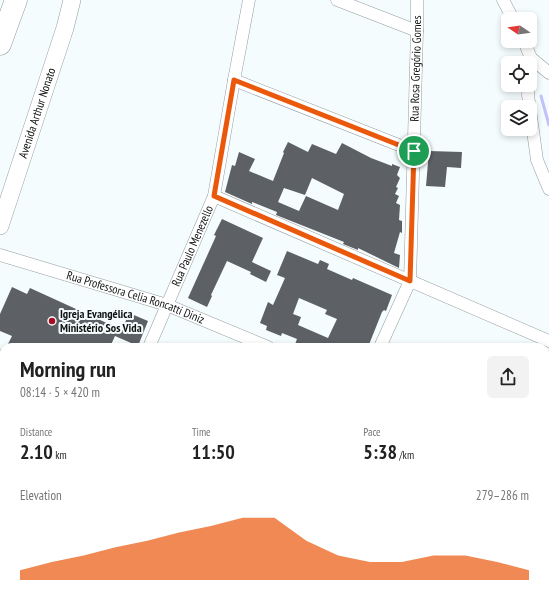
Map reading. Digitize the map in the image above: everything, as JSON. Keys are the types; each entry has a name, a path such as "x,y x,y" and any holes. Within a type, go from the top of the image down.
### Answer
{"highway":[{"path":"0,24 7,0"},
{"path":"0,44 16,0"}],"main road":[{"name":"Avenida Arthur Nonato","path":"0,226 65,28 72,0"}],"street":[{"name":"Rua Paulo Menezello","path":"151,343 214,196 249,0"},
{"path":"337,0 417,31"},
{"name":"Rua Rosa Gregório Gomes","path":"410,281 417,0"},
{"path":"503,0 509,12"},
{"path":"537,63 549,73"},
{"path":"234,80 414,151"},
{"path":"528,92 537,160 549,189"},
{"path":"214,196 549,341"},
{"name":"Rua Professora Celia Roncatti Diniz","path":"0,255 167,304 259,343"},
{"path":"382,343 410,281"}],"building":[{"path":"288,142 308,152 312,144 336,154 342,143 371,158 392,166 392,164 400,167 397,175 400,178 395,194 399,196 396,203 400,205 399,220 402,221 402,233 400,232 394,253 400,255 399,268 358,248 358,250 343,244 344,242 276,215 277,212 252,202 252,204 225,192 232,165 235,166 239,152 255,159 249,171 273,181 284,153 283,152","holes":["312,178 344,194 338,210 306,196 299,211 278,202 284,188 305,195"]},
{"path":"429,151 462,152 461,168 447,167 445,187 426,186"},
{"path":"222,219 263,238 252,262 271,271 266,282 250,274 251,272 227,261 207,307 188,298 216,236 214,235"},
{"path":"287,251 318,264 320,260 329,264 327,269 352,280 353,278 392,295 386,311 384,310 382,312 370,343 296,343 297,339 282,333 281,336 266,330 267,326 260,323 268,302 273,305 285,278 277,275","holes":["299,298 327,310 325,314 337,319 328,338 298,325 301,317 293,314"]},
{"name":"Igreja Evangélica Ministério Sos Vida","path":"12,287 27,294 30,288 122,330 129,313 148,321 139,343 131,343 115,336 112,343 8,343 12,336 0,331 0,314"}],"waterway":[{"path":"541,96 549,125"}],"place":[{"name":"Igreja Evangélica Ministério Sos Vida","path":"52,321"}],"route":[{"path":"234,80 414,151 410,281 214,196 234,80"}]}
